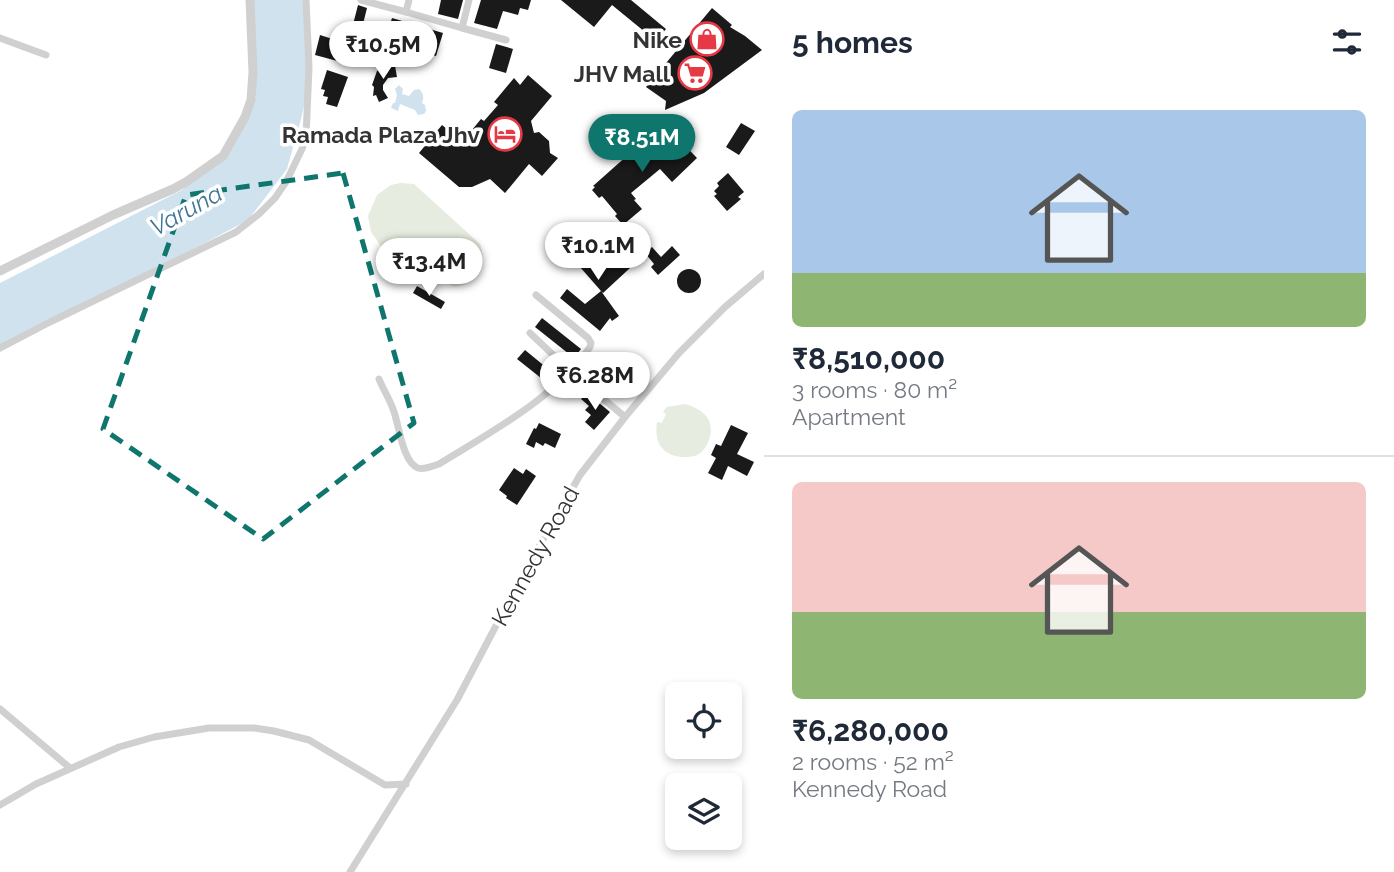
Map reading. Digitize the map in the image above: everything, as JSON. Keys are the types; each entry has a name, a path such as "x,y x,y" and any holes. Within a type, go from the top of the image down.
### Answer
{"street":[{"path":"0,271 113,215 186,183 223,156 245,117 251,100 253,72 250,0"},
{"path":"0,348 50,321 236,232 275,198 297,162 306,136 309,67 306,0"},
{"path":"360,0 506,40"},
{"path":"406,12 409,0"},
{"path":"462,28 469,0"},
{"path":"0,38 46,55"},
{"name":"Kennedy Road","path":"351,872 457,700 520,580 580,475 679,353 725,307 764,274"},
{"path":"379,379 394,410 410,462 425,469 439,464 527,408 570,371 590,347 590,340 536,295"},
{"path":"530,333 625,417"},
{"path":"0,709 70,768"},
{"path":"0,804 36,784 119,747 154,737 209,728 254,728 309,740 385,785 406,784"}],"highlighted area":[{"path":"343,173 414,423 263,539 103,429 186,195"}],"shaded area":[{"path":"414,184 480,244 482,267 475,278 454,287 381,246 371,232 368,216 377,195 391,185"},
{"path":"685,404 706,416 711,433 700,453 682,457 669,453 660,446 656,429 657,422 662,423 666,414 663,412 667,407"}],"water":[{"name":"Varuna","path":"248,0 308,0 311,75 287,169 248,220 0,352 0,283 182,190 238,137 256,97"},
{"path":"399,85 403,89 402,94 409,96 414,90 421,91 426,111 424,114 418,115 415,110 400,104 398,111 391,108 397,95 395,89"}],"building":[{"path":"441,0 463,0 458,19 438,14"},
{"path":"481,0 531,0 528,10 520,8 518,15 503,11 497,29 474,23"},
{"path":"561,0 631,0 666,29 656,41 612,5 594,27"},
{"path":"358,5 367,8 361,32 365,33 356,66 315,55 320,35 348,44"},
{"name":"JHV Mall","path":"712,8 732,25 730,27 762,50 704,93 665,110 666,101 646,87"},
{"path":"392,18 443,33 436,56 385,41"},
{"path":"496,44 513,49 506,73 489,68"},
{"path":"384,66 395,66 397,77 388,78 383,90 388,98 379,102 376,95 373,96 372,85 377,71"},
{"path":"327,70 348,77 337,107 326,104 328,97 323,96 325,90 321,89"},
{"name":"Ramada Plaza Jhv","path":"528,75 552,96 531,121 534,133 539,132 549,141 550,153 558,158 542,176 529,164 505,193 490,179 472,187 459,187 419,153 442,125 456,136 467,136 481,119 484,121 498,105 494,102 514,78 520,85"},
{"path":"741,123 755,131 739,155 726,147"},
{"path":"670,130 697,158 672,182 660,169 631,193 642,209 623,225 602,196 599,198 592,190 595,187 593,186 638,146 645,155"},
{"path":"728,173 744,192 738,197 741,199 727,211 714,196 717,194 714,191 719,186 717,183"},
{"path":"599,236 630,268 603,293 573,259"},
{"path":"672,246 680,255 658,275 651,267 654,264 645,253 652,247 661,257"},
{"path":"689,269 700,276 701,281 694,292 689,293 678,286 677,281 684,270"},
{"path":"417,286 445,302 441,309 413,293"},
{"path":"567,289 585,304 601,291 619,316 612,321 610,318 600,331 560,298"},
{"path":"542,318 581,349 574,358 535,327"},
{"path":"525,350 553,373 546,382 517,359"},
{"path":"587,393 610,412 594,430 585,422 591,415 585,410 589,406 581,399"},
{"path":"539,423 561,434 555,448 545,443 543,446 536,442 534,448 526,444"},
{"path":"731,425 748,433 737,454 754,462 747,476 728,466 722,480 708,473 716,458 711,455 716,444 721,446"},
{"path":"514,468 523,474 526,469 536,476 517,505 499,490"}],"place":[{"name":"Nike","path":"707,39"},
{"name":"JHV Mall","path":"695,73"},
{"name":"Ramada Plaza Jhv","path":"505,134"}]}
